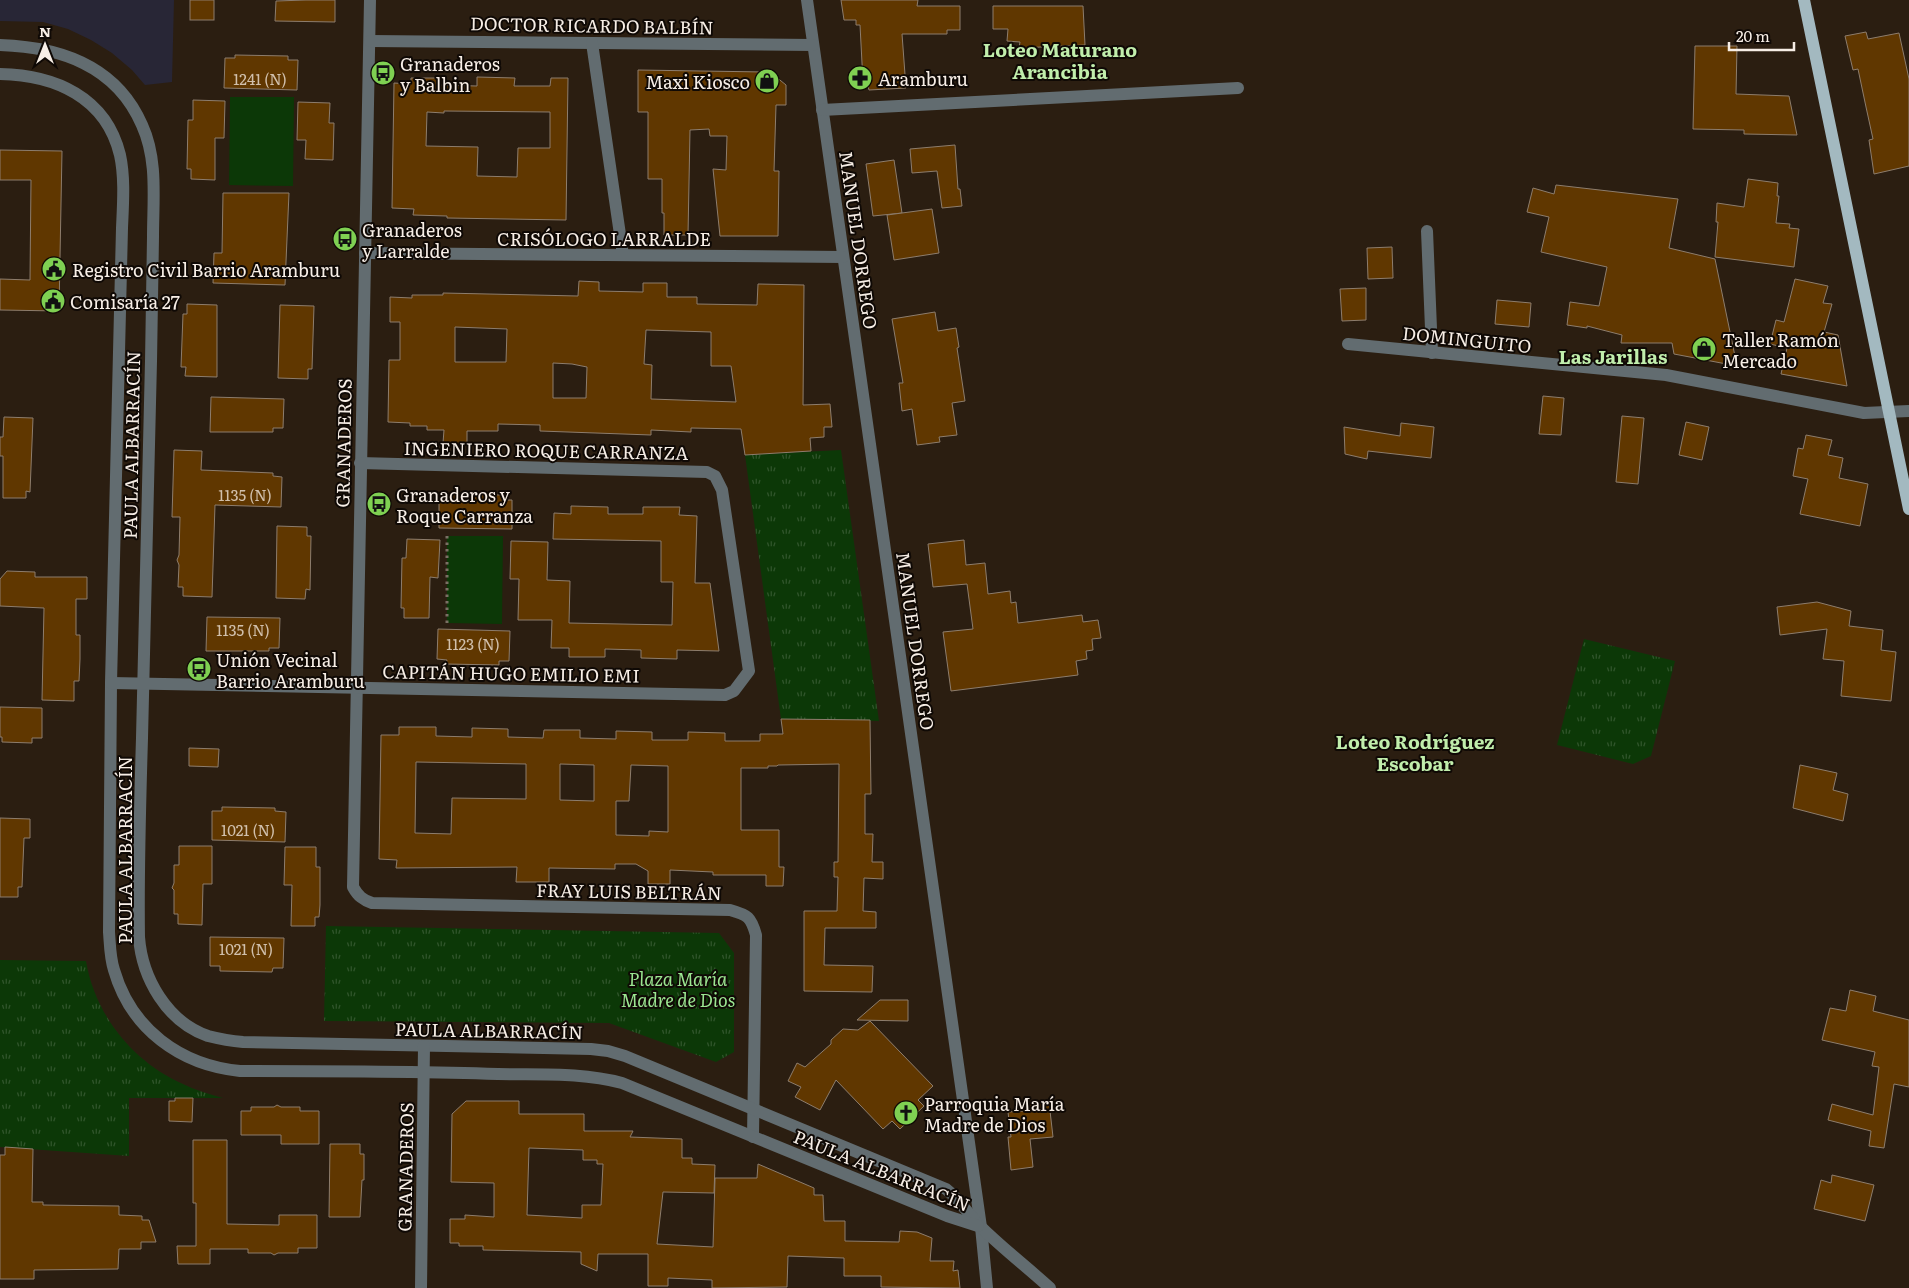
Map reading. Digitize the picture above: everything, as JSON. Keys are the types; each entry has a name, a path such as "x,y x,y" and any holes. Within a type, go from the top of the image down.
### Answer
{"main road":[{"path":"1804,0 1909,509"}],"street":[{"name":"GRANADEROS","path":"353,887 370,0"},
{"name":"MANUEL DORREGO","path":"807,0 981,1227 987,1288"},
{"name":"DOCTOR RICARDO BALBÍN","path":"370,41 813,45"},
{"path":"592,43 623,255"},
{"name":"PAULA ALBARRACÍN","path":"0,45 33,47 54,51 74,57 103,74 129,100 136,110 148,138 154,165 138,903 139,942 143,961 149,978 168,1008 192,1028 224,1040 608,1051 644,1063 946,1189 959,1200 968,1214 981,1227 1050,1288"},
{"name":"PAULA ALBARRACÍN","path":"0,74 33,77 65,86 91,105 109,126 116,141 122,173 121,316 111,683 110,953 119,986 139,1018 176,1052 190,1059 222,1069 580,1076 607,1079 622,1083 947,1216 981,1227"},
{"path":"822,110 1238,88"},
{"path":"1427,230 1432,353"},
{"name":"CRISÓLOGO LARRALDE","path":"364,253 843,257"},
{"name":"DOMINGUITO","path":"1348,344 1666,375 1864,413 1909,411"},
{"name":"INGENIERO ROQUE CARRANZA","path":"360,463 698,470 707,472 714,476 722,490 750,671"},
{"name":"CAPITÁN HUGO EMILIO EMI","path":"111,683 724,695 734,691 750,671"},
{"name":"FRAY LUIS BELTRÁN","path":"353,887 357,895 364,901 372,903 730,910 744,914 752,922 756,935 754,1137"},
{"name":"GRANADEROS","path":"421,1288 424,1046"}],"path":[{"path":"447,624 448,536"}],"shaded area":[{"path":"0,0 174,0 172,82 145,85 132,70 112,53 68,29 43,22 0,21"}],"green space":[{"path":"230,97 294,97 293,186 229,185"},
{"path":"841,450 879,721 781,719 745,455"},
{"path":"447,536 503,536 502,624 447,623"},
{"path":"1584,639 1675,661 1651,756 1633,764 1557,745"},
{"name":"Plaza María Madre de Dios","path":"326,926 719,933 734,953 734,1052 716,1062 609,1023 324,1021"},
{"path":"0,960 86,961 98,1000 107,1018 133,1050 165,1075 192,1088 223,1098 129,1098 129,1156 0,1147"}],"building":[{"path":"190,0 214,0 214,20 190,20"},
{"path":"335,0 335,22 275,21 276,1"},
{"path":"841,0 918,0 917,6 960,6 960,30 947,30 947,34 902,34 906,88 869,90 868,86 864,86 863,82 860,25 856,25 856,20 844,20"},
{"path":"993,6 1083,6 1085,45 1019,48 1020,42 1007,41 1008,29 993,29"},
{"path":"1866,32 1868,39 1899,33 1909,79 1909,166 1874,174 1869,140 1873,139 1858,69 1853,70 1845,36"},
{"path":"1695,46 1737,46 1736,94 1789,96 1797,135 1744,134 1744,130 1693,129"},
{"path":"235,55 288,56 288,60 298,60 297,90 224,88 225,58 235,58"},
{"path":"638,70 765,72 765,76 775,76 786,85 786,105 776,105 774,171 779,171 778,236 720,236 713,169 726,170 727,136 710,136 709,129 690,130 688,235 664,235 662,179 648,179 648,112 638,112"},
{"path":"477,77 515,78 514,86 550,86 551,78 568,78 566,220 447,218 447,216 413,215 414,209 392,208 394,83 411,84 411,78 439,78 439,85 477,86","holes":["427,112 550,112 550,148 518,148 517,177 477,176 478,147 426,146"]},
{"path":"193,100 225,101 224,138 215,138 215,180 191,179 191,169 187,169 188,120 193,120"},
{"path":"298,102 330,103 329,123 334,123 333,160 305,159 306,140 297,140"},
{"path":"955,145 958,189 960,189 962,206 942,208 937,171 912,173 910,149"},
{"path":"0,150 62,151 59,311 0,310 0,279 30,280 31,180 0,180"},
{"path":"894,160 902,213 873,216 866,164"},
{"path":"1748,179 1778,183 1777,196 1779,196 1776,223 1790,224 1789,228 1799,229 1794,267 1715,257 1718,222 1716,222 1717,203 1744,207"},
{"path":"1556,185 1678,199 1669,248 1715,259 1737,366 1674,354 1672,343 1621,343 1622,335 1587,326 1587,328 1567,325 1570,302 1599,306 1607,267 1541,252 1549,217 1527,212 1533,188 1554,194"},
{"path":"223,193 289,193 285,285 213,283 214,253 222,253"},
{"path":"932,209 939,253 894,260 887,215"},
{"path":"1392,247 1393,278 1368,279 1367,248"},
{"path":"1795,279 1828,286 1823,303 1832,304 1824,332 1838,335 1847,386 1781,374 1787,348 1770,344 1776,320 1784,322"},
{"path":"579,281 599,282 599,291 643,292 643,283 667,283 667,297 697,297 697,304 757,305 758,284 804,285 803,405 830,404 832,427 824,427 824,437 810,438 811,451 745,455 741,429 691,428 691,432 651,430 651,435 540,431 540,425 498,424 498,431 467,431 467,444 443,443 444,430 427,430 427,426 410,426 410,423 388,422 389,360 400,360 400,322 390,322 390,297 412,298 412,295 443,295 443,293 578,296","holes":["455,327 507,329 506,362 455,362","646,330 711,332 711,366 731,366 736,402 651,399 652,365 644,364","553,363 587,367 586,398 553,398"]},
{"path":"1366,288 1366,320 1342,321 1340,289"},
{"path":"1497,300 1531,303 1529,327 1495,324"},
{"path":"187,304 217,305 217,377 185,376 186,367 181,367 183,314 187,314"},
{"path":"280,305 314,306 312,369 308,369 308,379 278,378"},
{"path":"935,312 938,331 956,328 965,401 952,403 957,435 939,437 940,442 917,445 912,409 902,411 899,383 903,383 892,319"},
{"path":"1543,396 1564,398 1561,435 1539,434"},
{"path":"211,397 284,399 283,428 273,428 273,432 210,432"},
{"path":"1622,416 1644,418 1638,484 1616,482"},
{"path":"4,417 33,418 30,492 26,491 26,498 3,498 3,456 0,456 0,437 3,437"},
{"path":"1686,422 1709,427 1702,460 1679,455"},
{"path":"1401,423 1434,427 1431,458 1368,451 1367,459 1345,454 1344,427 1400,436"},
{"path":"1806,435 1832,440 1828,455 1843,458 1839,478 1868,484 1860,526 1800,514 1808,479 1793,476 1798,448 1803,449"},
{"path":"174,450 202,451 201,470 273,473 273,476 282,477 281,507 215,505 212,597 183,596 183,587 178,587 179,565 177,560 179,555 180,517 172,517"},
{"path":"449,494 502,495 502,500 512,500 512,529 439,528 439,498 449,498"},
{"path":"571,506 608,507 608,514 643,514 643,507 680,507 679,515 697,516 695,583 710,583 719,651 677,650 677,659 641,658 641,650 605,649 605,657 569,657 569,648 551,648 552,620 518,620 519,579 510,579 511,541 548,542 547,580 570,581 569,623 672,625 673,582 661,582 661,541 553,539 554,513 571,514"},
{"path":"277,526 307,527 307,536 311,536 310,590 306,589 305,599 276,598"},
{"path":"407,539 440,540 438,578 430,577 429,618 404,618 404,608 401,608 402,558 406,558"},
{"path":"964,540 966,565 985,563 988,594 1010,591 1011,603 1016,602 1018,623 1082,615 1083,622 1098,620 1101,638 1092,639 1093,650 1086,651 1087,659 1076,661 1078,675 951,691 943,632 973,629 967,584 933,587 928,544"},
{"path":"7,571 35,572 35,577 87,577 87,599 76,599 76,635 80,635 80,659 79,681 74,681 74,701 42,700 44,608 0,606 0,579"},
{"path":"1817,602 1851,611 1849,626 1883,630 1881,650 1896,652 1891,701 1841,696 1844,661 1823,659 1827,629 1780,635 1777,607"},
{"path":"207,617 280,618 279,648 269,648 269,651 206,651"},
{"path":"438,629 510,631 509,661 499,661 499,665 446,664 447,660 437,659"},
{"path":"0,707 42,708 42,738 32,738 32,743 2,742 2,737 0,737"},
{"path":"781,719 870,720 871,794 865,794 865,834 873,834 872,862 883,862 883,879 864,878 863,911 876,912 876,928 825,928 824,965 873,966 872,992 804,991 804,911 837,911 838,877 834,877 834,862 838,862 839,764 741,768 741,830 779,830 779,867 784,867 783,886 766,886 766,875 713,875 713,872 670,870 670,884 648,884 648,871 636,864 615,864 615,869 549,868 549,882 516,882 517,867 396,868 397,860 379,859 381,735 399,735 399,727 436,727 436,736 472,737 472,728 508,729 508,737 543,738 544,730 580,730 580,738 616,739 616,731 652,732 652,740 688,740 688,732 725,733 725,741 760,741 760,734 783,734","holes":["416,762 526,764 526,799 452,798 451,834 415,833","560,764 594,765 594,801 560,800","631,765 668,766 668,832 649,831 649,836 616,835 616,801 629,801"]},
{"path":"189,748 219,749 218,767 189,766"},
{"path":"1800,765 1837,773 1833,790 1848,794 1843,821 1793,808"},
{"path":"222,807 275,808 275,811 286,812 285,842 212,840 212,811 222,811"},
{"path":"0,818 30,819 30,838 24,838 22,887 18,887 18,897 0,897"},
{"path":"179,846 212,846 212,884 203,884 202,925 178,924 178,914 174,914 174,890 172,888 174,883 174,865 179,865"},
{"path":"285,847 316,847 316,867 320,867 320,905 319,917 315,917 315,926 291,926 292,885 284,885"},
{"path":"210,937 284,938 283,968 273,968 272,972 220,971 220,966 210,966"},
{"path":"1850,990 1876,996 1873,1011 1909,1020 1909,1087 1894,1084 1884,1148 1869,1146 1871,1131 1828,1120 1832,1104 1873,1115 1879,1067 1872,1066 1875,1052 1822,1040 1830,1008 1846,1011"},
{"path":"880,1000 908,1000 908,1021 857,1020"},
{"path":"870,1021 933,1086 918,1100 924,1106 900,1129 892,1121 883,1129 836,1080 820,1110 795,1097 801,1087 788,1081 797,1063 805,1067 831,1044 831,1040 843,1029 858,1030"},
{"path":"175,1098 193,1098 192,1122 169,1121 169,1101 175,1101"},
{"path":"466,1101 519,1101 519,1114 584,1114 584,1131 633,1131 630,1137 682,1139 682,1158 692,1158 692,1164 715,1165 714,1193 663,1192 657,1244 713,1247 715,1178 757,1178 758,1164 814,1188 814,1195 823,1195 824,1221 845,1221 845,1241 899,1242 900,1231 917,1232 932,1238 930,1261 954,1261 953,1271 958,1270 960,1288 881,1287 881,1276 844,1276 844,1258 788,1256 787,1287 712,1288 712,1280 668,1278 668,1286 648,1286 648,1254 598,1254 597,1271 581,1264 581,1252 483,1250 483,1246 459,1246 459,1243 450,1243 450,1219 465,1219 465,1215 494,1217 494,1183 451,1182 452,1114","holes":["529,1148 583,1150 583,1160 597,1160 597,1164 603,1164 601,1205 582,1205 582,1218 527,1215"]},
{"path":"1049,1102 1053,1137 1030,1139 1033,1167 1011,1170 1008,1137 1011,1137 1008,1112 1023,1111 1022,1104"},
{"path":"277,1105 281,1107 300,1107 300,1111 319,1111 319,1144 281,1144 281,1135 241,1135 241,1111 251,1111 251,1107 274,1107"},
{"path":"193,1140 227,1140 227,1224 279,1225 279,1215 317,1215 317,1248 298,1248 298,1253 278,1253 274,1255 271,1253 248,1253 248,1249 210,1249 210,1264 178,1264 177,1246 196,1246 196,1203 193,1203"},
{"path":"330,1144 360,1144 360,1154 364,1154 364,1180 362,1180 360,1217 329,1217"},
{"path":"5,1147 33,1149 32,1202 43,1202 43,1205 119,1206 119,1215 142,1216 142,1220 149,1220 156,1242 141,1242 141,1249 119,1249 118,1269 34,1270 34,1279 0,1279 0,1155 5,1155"},
{"path":"1832,1175 1874,1185 1865,1221 1814,1209 1821,1180 1831,1183"}],"place":[{"name":"Granaderos y Balbin","path":"383,73"},
{"name":"Aramburu","path":"860,78"},
{"name":"Maxi Kiosco","path":"767,81"},
{"name":"Granaderos y Larralde","path":"345,239"},
{"name":"Registro Civil Barrio Aramburu","path":"54,269"},
{"name":"Comisaría 27","path":"53,301"},
{"name":"Taller Ramón Mercado","path":"1704,349"},
{"name":"Granaderos y Roque Carranza","path":"379,504"},
{"name":"Unión Vecinal Barrio Aramburu","path":"199,669"},
{"name":"Parroquia María Madre de Dios","path":"906,1113"}],"district":[{"name":"Loteo Maturano Arancibia","path":"1060,60"},
{"name":"Las Jarillas","path":"1613,356"},
{"name":"Loteo Rodríguez Escobar","path":"1415,752"}]}
